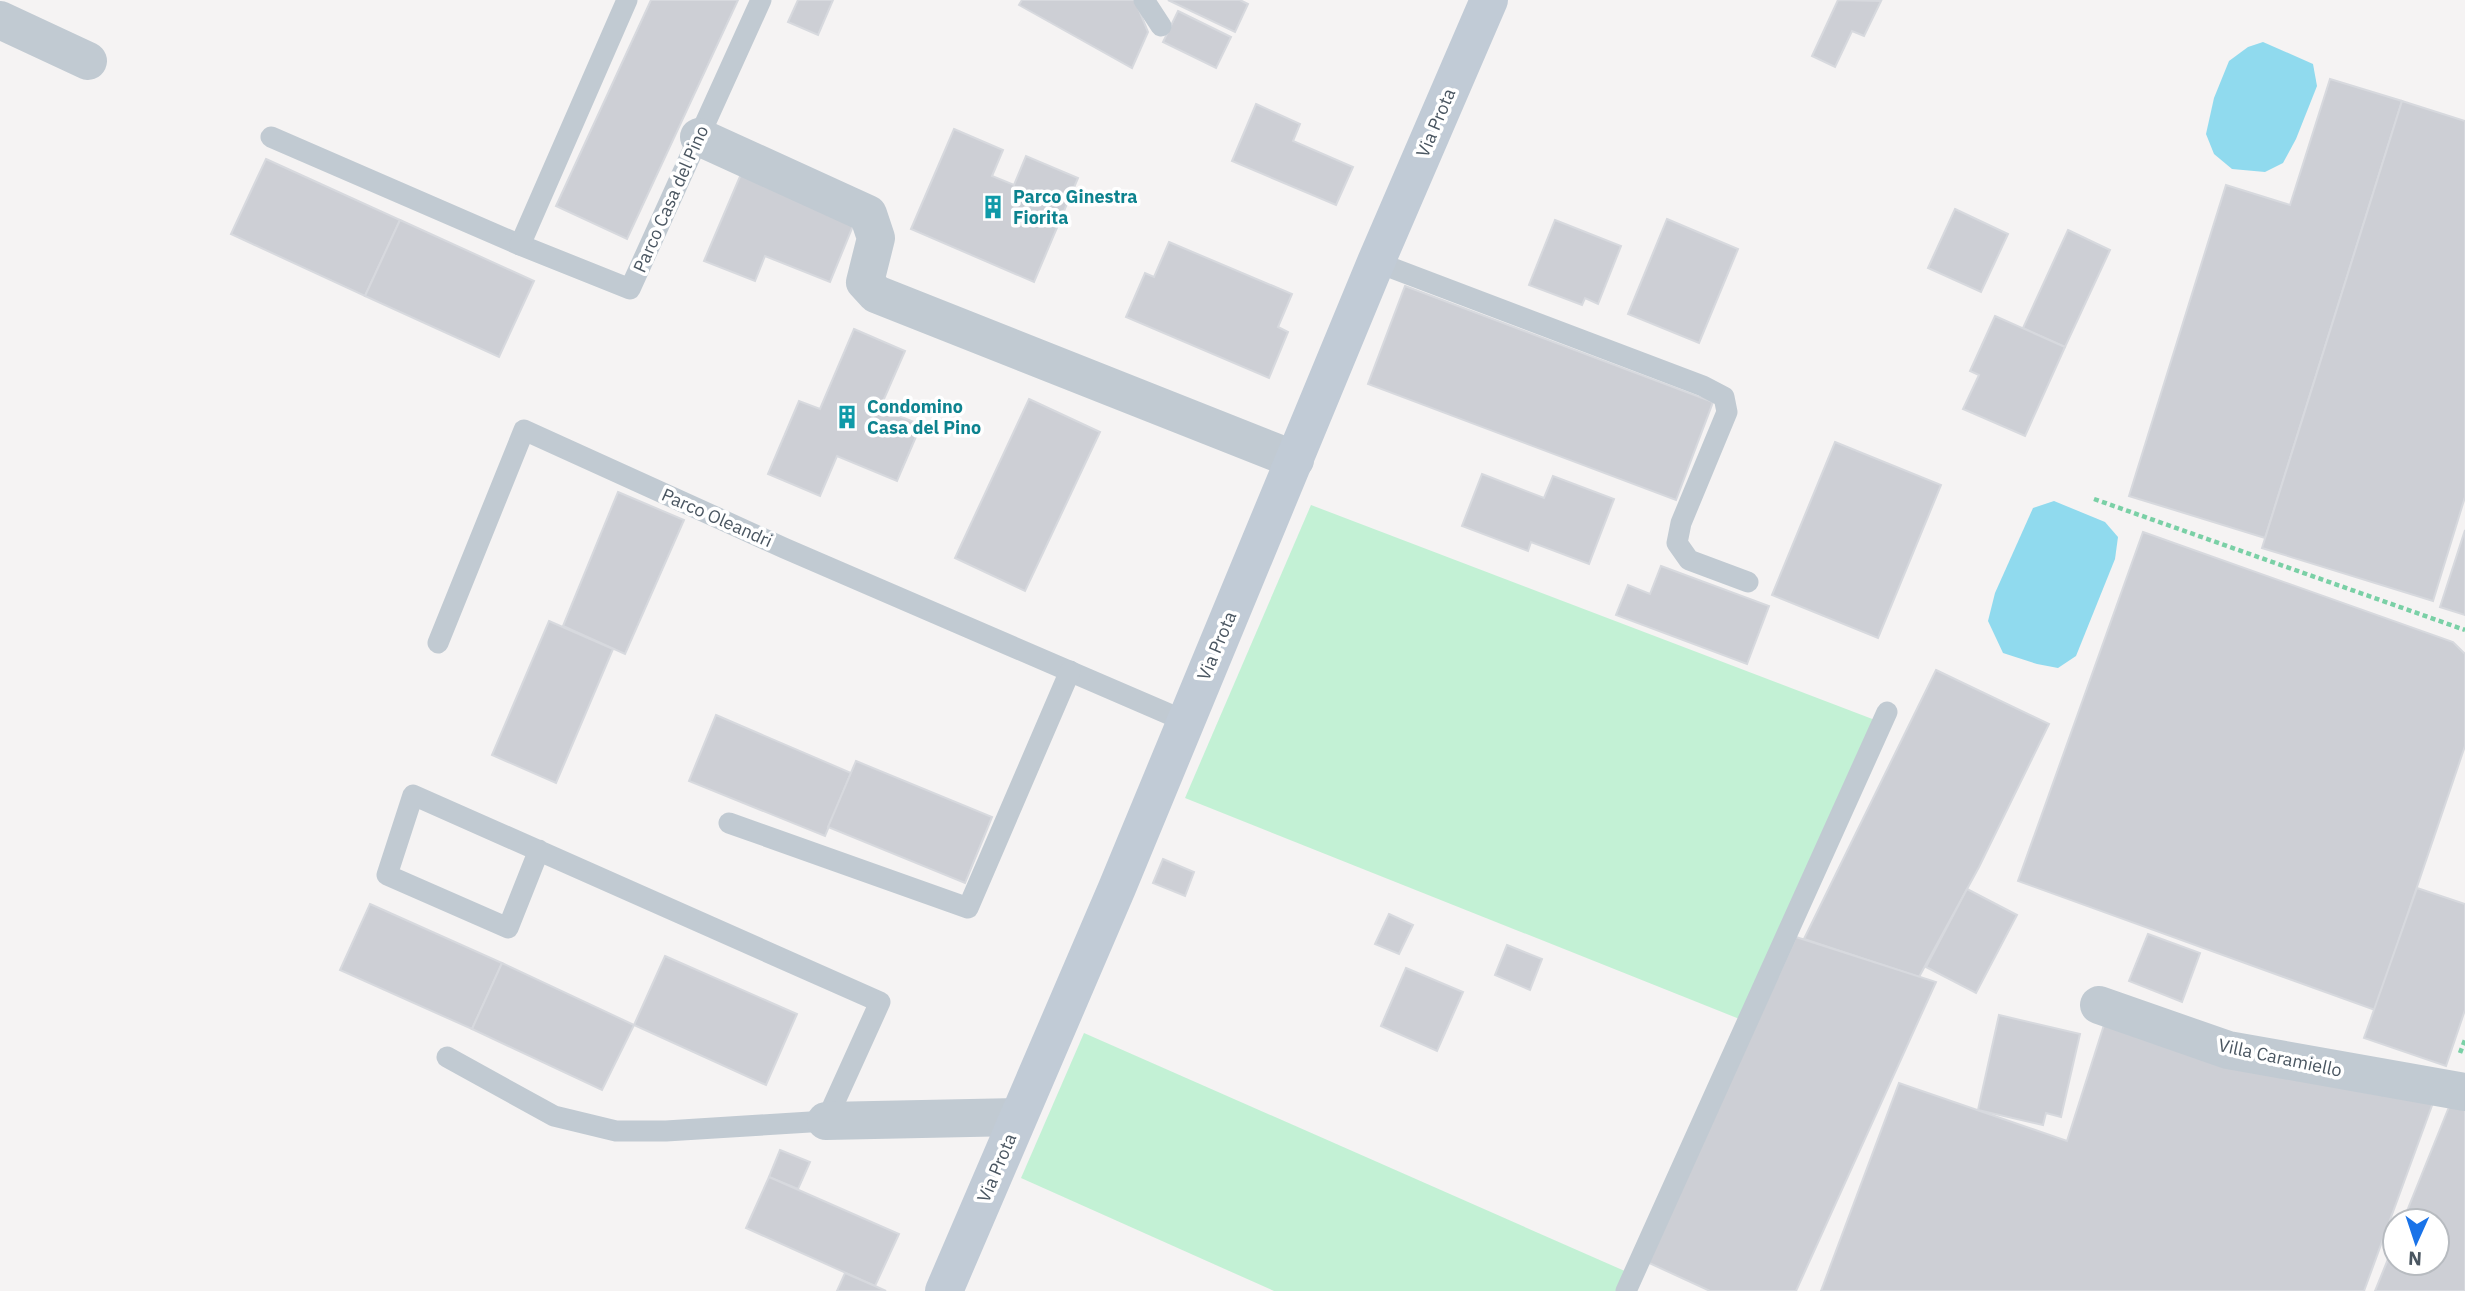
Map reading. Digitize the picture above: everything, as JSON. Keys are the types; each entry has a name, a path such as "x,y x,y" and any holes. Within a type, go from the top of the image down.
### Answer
{"street":[{"name":"Via Prota","path":"944,1291 1117,888 1484,1"},
{"path":"0,20 88,61"},
{"path":"699,136 868,214 876,238 865,282 876,294 1295,460"},
{"name":"Villa Caramiello","path":"2099,1005 2228,1049 2465,1092"},
{"path":"827,1121 1018,1118"}],"lane":[{"path":"520,245 627,0"},
{"name":"Parco Casa del Pino","path":"271,137 520,245 630,289 761,0"},
{"path":"1144,0 1161,26"},
{"path":"1376,262 1703,386 1724,397 1727,412 1681,523 1677,543 1689,560 1748,582"},
{"name":"Parco Oleandri","path":"438,643 524,430 785,548 1185,721"},
{"path":"729,822 968,908 1070,671"},
{"path":"1626,1291 1887,712"},
{"path":"447,1057 554,1116 616,1130 666,1131 827,1121 880,1002 539,850 413,795 387,875 508,928 539,850"}],"path":[{"path":"2094,499 2465,630"}],"green space":[{"path":"1311,505 1875,720 1742,1020 1185,798"},
{"path":"1084,1033 1627,1272 1618,1291 1274,1291 1021,1178"}],"water":[{"path":"2263,42 2313,64 2317,86 2296,139 2283,163 2265,172 2232,169 2214,154 2206,134 2214,98 2229,61 2248,47"},
{"path":"2054,501 2105,522 2118,537 2115,559 2076,656 2058,668 2003,653 1988,621 1995,593 2033,508"}],"building":[{"path":"651,0 738,0 627,239 556,206"},
{"path":"798,0 833,0 818,35 788,22"},
{"path":"1022,0 1135,0 1148,32 1132,68 1019,5"},
{"path":"1168,0 1240,0 1248,4 1235,32"},
{"path":"1838,0 1881,1 1864,36 1852,31 1835,67 1812,56"},
{"path":"1178,11 1231,37 1216,68 1163,42"},
{"path":"2330,79 2402,101 2265,538 2129,496 2226,185 2290,205"},
{"path":"2402,101 2465,121 2465,497 2433,601 2262,548"},
{"path":"1256,104 1300,124 1293,141 1353,167 1336,205 1232,161"},
{"name":"Parco Ginestra Fiorita","path":"954,129 1003,150 992,176 1014,185 1026,156 1078,178 1034,282 911,229"},
{"path":"266,159 400,220 365,296 231,234"},
{"path":"741,174 855,221 830,282 765,256 755,281 704,261"},
{"path":"1955,209 2008,234 1981,292 1928,268"},
{"path":"1667,219 1738,249 1699,343 1628,314"},
{"path":"400,220 534,281 499,357 365,296"},
{"path":"1555,220 1621,246 1598,304 1585,298 1582,305 1529,285"},
{"path":"2068,230 2110,250 2065,347 2023,328"},
{"path":"1169,242 1292,294 1278,327 1288,332 1269,378 1126,317 1145,273 1154,277"},
{"path":"1405,286 1713,402 1676,500 1368,384"},
{"path":"1995,316 2065,347 2025,436 1963,409 1979,375 1970,371"},
{"name":"Condomino Casa del Pino","path":"854,329 905,351 880,408 921,425 897,481 837,456 820,496 768,474 799,401 820,409"},
{"path":"1029,399 1100,432 1025,591 955,558"},
{"path":"1835,442 1941,485 1878,638 1772,595"},
{"path":"1482,474 1544,498 1553,476 1614,499 1589,564 1531,542 1528,551 1462,526"},
{"path":"618,492 684,520 625,654 563,626"},
{"path":"2465,530 2465,615 2440,607"},
{"path":"2143,532 2453,642 2465,654 2465,746 2375,1010 2018,881"},
{"path":"1661,566 1769,606 1747,664 1616,615 1628,585 1650,594"},
{"path":"549,621 613,649 556,783 492,755"},
{"path":"1936,670 2049,724 1979,867 1919,977 1804,939"},
{"path":"716,715 851,773 825,836 689,781"},
{"path":"856,761 992,817 965,883 828,827"},
{"path":"1163,859 1194,872 1185,896 1153,883"},
{"path":"2417,888 2465,904 2465,1010 2446,1066 2364,1038"},
{"path":"1967,889 2017,915 1976,993 1926,967"},
{"path":"370,904 502,963 472,1029 340,970"},
{"path":"1389,914 1413,925 1399,954 1375,944"},
{"path":"2148,934 2200,953 2182,1002 2129,981"},
{"path":"1796,937 1936,982 1796,1291 1710,1291 1647,1262"},
{"path":"1507,945 1542,959 1530,990 1495,975"},
{"path":"665,956 797,1014 766,1085 634,1025"},
{"path":"502,963 634,1025 602,1090 472,1029"},
{"path":"1406,968 1463,992 1437,1051 1381,1026"},
{"path":"1999,1015 2080,1034 2061,1117 2046,1113 2043,1125 1978,1110"},
{"path":"2104,1025 2434,1100 2395,1207 2381,1207 2381,1245 2364,1291 1821,1291 1899,1083 2067,1141"},
{"path":"2451,1102 2465,1104 2465,1291 2375,1291 2381,1276 2451,1277 2451,1207 2409,1207"},
{"path":"780,1150 810,1162 798,1189 769,1177"},
{"path":"769,1177 899,1234 875,1286 746,1228"},
{"path":"845,1273 875,1286 886,1291 837,1291"}],"place":[{"name":"Parco Ginestra Fiorita","path":"993,207"},
{"name":"Condomino Casa del Pino","path":"847,417"}]}
